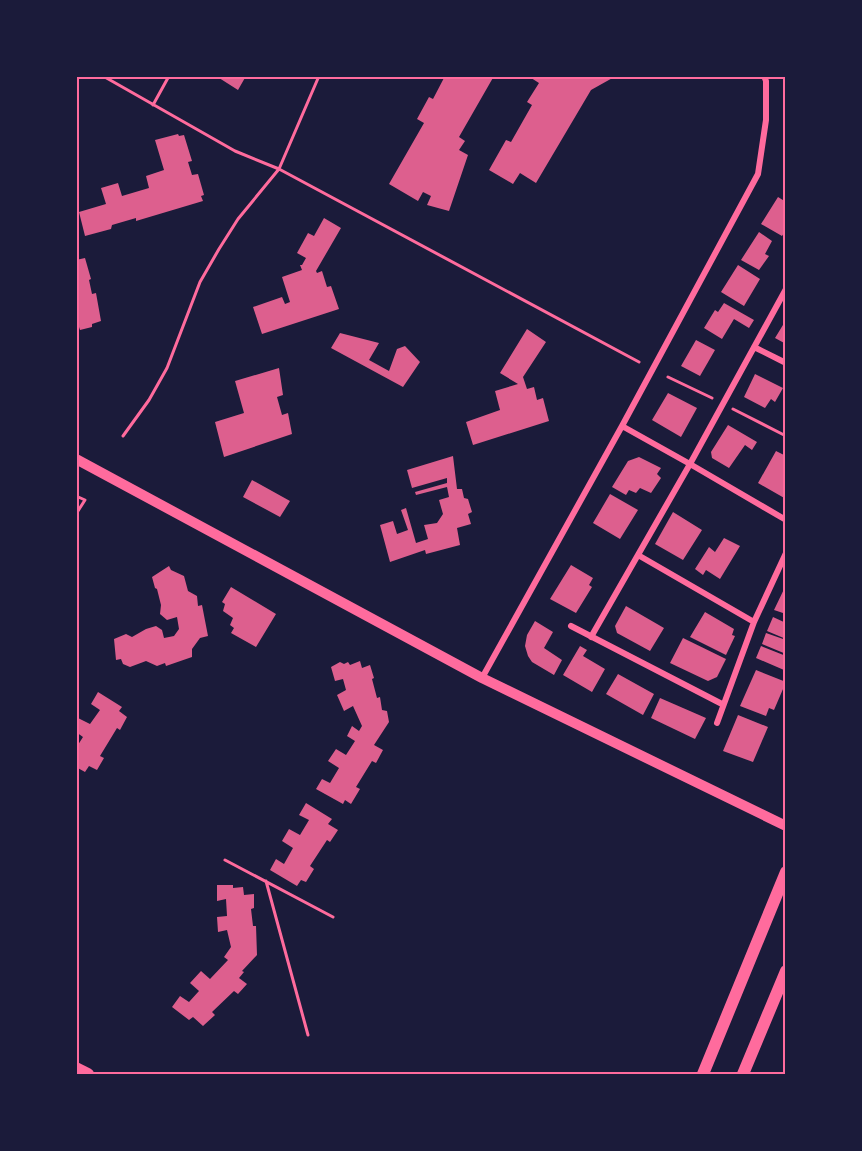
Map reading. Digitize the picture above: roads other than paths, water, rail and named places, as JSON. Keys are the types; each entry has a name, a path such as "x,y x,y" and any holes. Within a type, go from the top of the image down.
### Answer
{"main road":[{"path":"704,1074 786,872"},
{"path":"743,1074 786,971"},
{"path":"76,1068 88,1074"}],"street":[{"path":"482,678 758,174 766,120 764,76"},
{"path":"591,637 786,289"},
{"path":"754,347 786,363"},
{"path":"622,426 786,520"},
{"path":"76,459 482,678 786,826"},
{"path":"717,723 754,622 786,553"},
{"path":"638,555 754,622"},
{"path":"571,626 723,704"}]}
